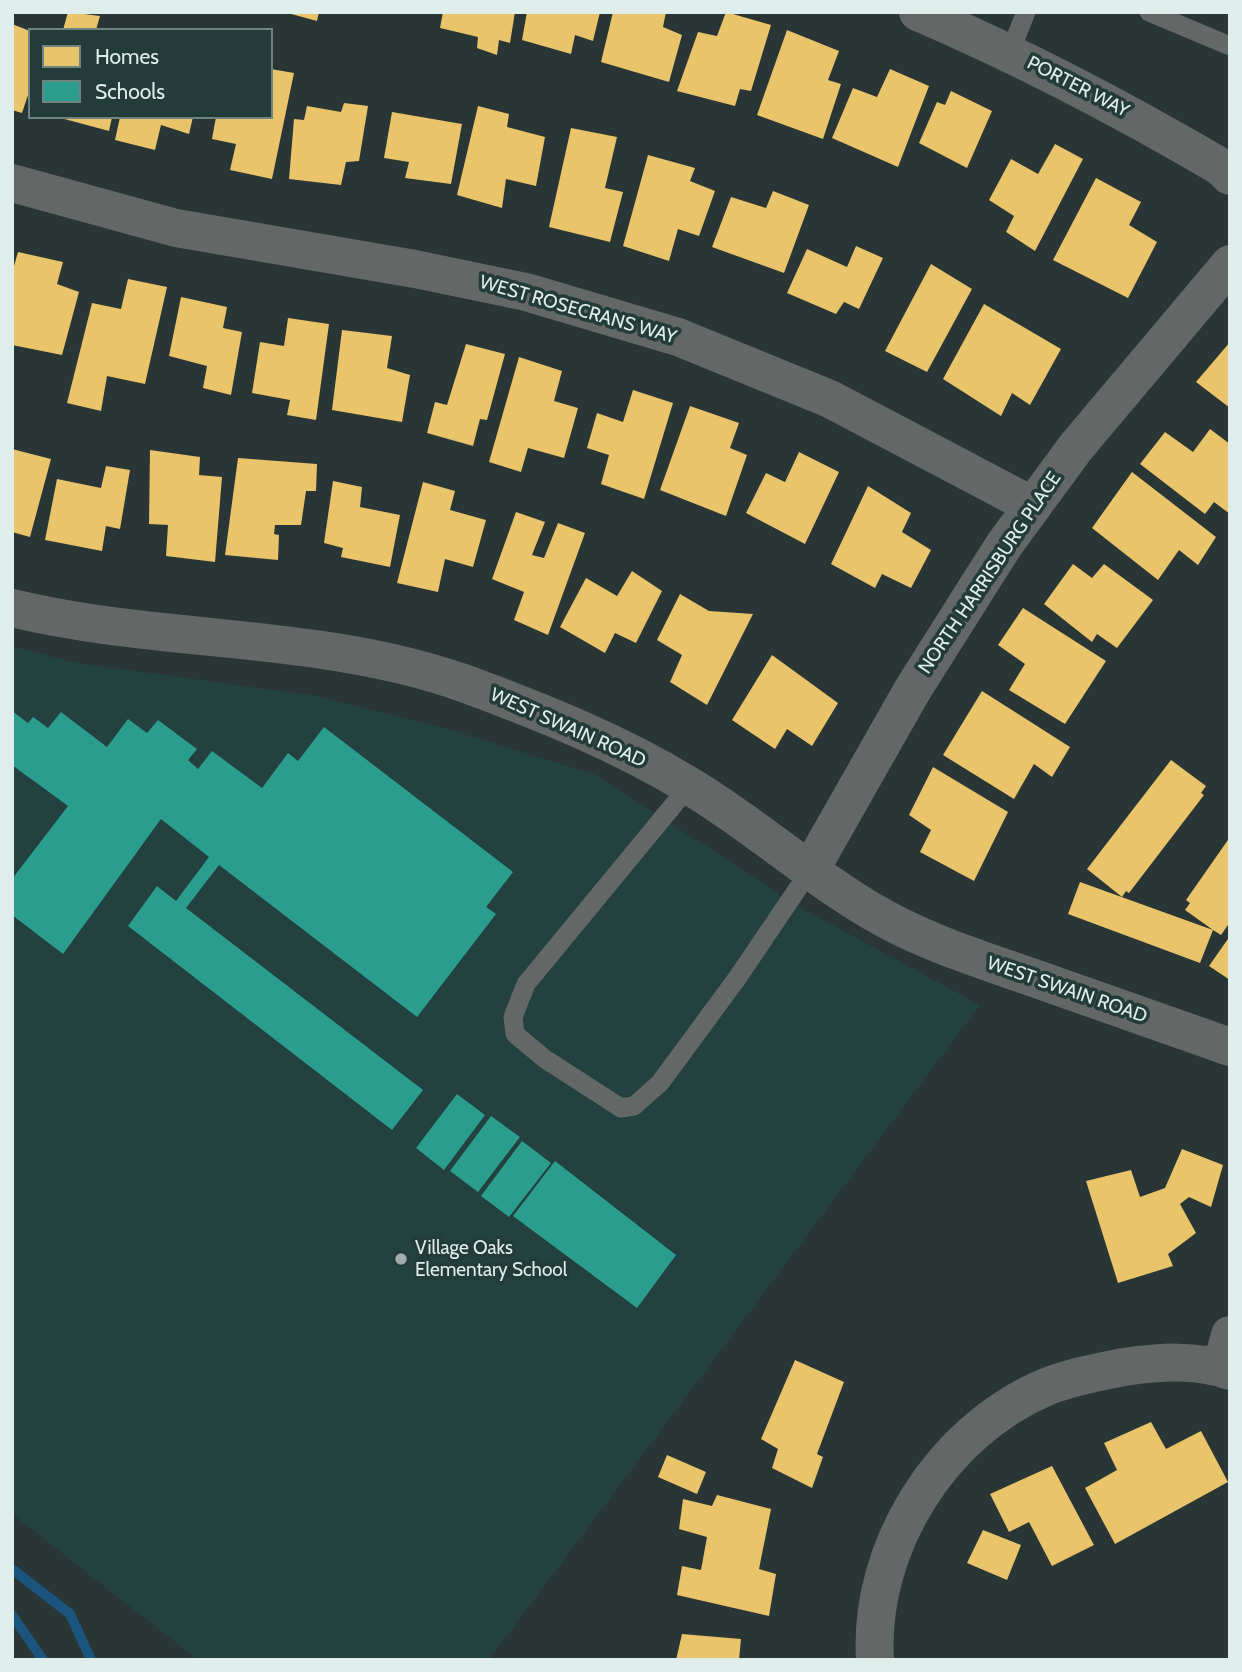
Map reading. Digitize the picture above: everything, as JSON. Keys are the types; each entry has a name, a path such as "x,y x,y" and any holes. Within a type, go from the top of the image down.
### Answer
{"street":[{"name":"PORTER WAY","path":"918,12 1010,52 1135,116 1221,167 1230,176"},
{"name":"WEST ROSECRANS WAY","path":"12,183 176,228 415,269 526,292 678,337 830,399 1033,506"},
{"name":"NORTH HARRISBURG PLACE","path":"809,872 913,689 1033,506 1076,447 1230,264"},
{"name":"WEST SWAIN ROAD","path":"12,608 70,622 361,658 464,684 604,740 690,785 809,872 875,913 942,946 1230,1047"},
{"path":"875,1660 873,1634 883,1573 911,1510 939,1469 995,1416 1046,1387 1100,1371 1164,1361 1227,1358"}],"lane":[{"path":"1010,52 1027,12"},
{"path":"1150,12 1230,46"},
{"path":"690,785 526,984 513,1017 515,1034 545,1059 621,1108 634,1106 660,1083 738,977 809,872"}],"shaded area":[{"name":"Village Oaks Elementary School","path":"12,646 72,662 316,696 445,728 596,775 803,909 980,1005 489,1660 198,1660 12,1514"}],"building: Homes":[{"path":"68,12 100,16 97,28 64,28"},
{"path":"284,12 319,12 317,21"},
{"path":"443,12 515,12 510,43 499,40 497,55 477,48 478,37 440,28"},
{"path":"527,12 600,12 593,41 575,35 571,54 522,40"},
{"path":"613,12 666,12 663,27 682,35 669,82 601,62"},
{"path":"726,12 771,25 751,91 740,89 735,106 677,91 698,32 717,36"},
{"path":"12,24 28,30 28,95 22,113 12,110"},
{"path":"787,30 839,51 828,80 841,84 823,139 757,115"},
{"path":"273,69 294,73 272,179 230,170 236,144 212,139 216,119 273,119"},
{"path":"890,69 929,86 898,167 832,138 853,88 877,97"},
{"path":"951,91 992,111 967,168 919,143 937,102 945,105"},
{"path":"344,103 368,106 359,161 346,162 341,185 289,179 294,119 304,120 307,106 341,112"},
{"path":"478,106 509,114 507,127 545,137 536,186 506,179 502,208 457,195"},
{"path":"392,112 462,124 451,184 405,178 409,162 384,158"},
{"path":"64,119 112,119 109,131"},
{"path":"120,119 193,119 189,134 161,125 155,150 115,140"},
{"path":"571,128 617,137 605,188 623,192 610,242 549,227"},
{"path":"1055,144 1083,159 1035,251 1006,232 1014,216 989,200 1011,159 1038,174"},
{"path":"648,155 695,168 690,181 715,191 699,236 678,229 669,261 623,246"},
{"path":"1096,178 1141,202 1129,225 1157,242 1128,298 1053,260"},
{"path":"773,191 809,205 784,273 712,247 731,197 766,208"},
{"path":"856,246 883,258 859,309 844,302 836,314 787,293 807,249 847,267"},
{"path":"18,252 63,262 57,284 79,292 62,355 12,345 12,273"},
{"path":"931,264 972,289 927,372 885,351"},
{"path":"128,279 167,287 145,384 107,376 101,411 67,403 92,303 121,309"},
{"path":"181,297 227,307 223,328 242,332 231,395 203,388 207,366 169,356"},
{"path":"984,304 1061,349 1030,405 1012,393 1001,416 943,379"},
{"path":"288,318 329,324 316,420 287,415 290,400 252,393 260,342 284,346"},
{"path":"342,330 392,336 387,368 410,375 402,422 332,410"},
{"path":"1230,342 1230,408 1196,382"},
{"path":"466,344 505,354 487,420 480,419 473,446 427,433 435,402 447,405"},
{"path":"519,357 562,371 554,401 578,408 564,458 528,448 521,472 489,462"},
{"path":"633,390 673,403 644,499 601,484 609,455 587,448 597,413 623,422"},
{"path":"690,406 739,423 730,448 747,455 726,516 660,490"},
{"path":"1210,429 1230,444 1230,514 1214,502 1205,514 1140,464 1165,432 1193,452"},
{"path":"12,449 51,459 30,537 12,532"},
{"path":"150,450 200,457 199,475 222,477 215,562 166,556 168,525 149,524"},
{"path":"799,452 839,472 805,544 746,513 766,473 785,482"},
{"path":"238,458 317,464 316,491 306,491 301,525 275,525 274,534 279,535 278,560 225,555"},
{"path":"106,466 130,470 120,529 106,526 102,551 45,540 57,479 101,488"},
{"path":"1132,472 1216,537 1198,565 1179,550 1158,580 1092,528"},
{"path":"333,481 362,487 360,507 400,515 390,567 341,557 343,548 324,543"},
{"path":"423,482 455,491 450,510 486,520 473,567 445,559 438,592 397,583"},
{"path":"868,486 911,513 902,532 931,550 911,588 882,574 875,588 831,564"},
{"path":"516,512 545,522 532,555 544,558 558,523 585,533 548,635 514,620 524,592 492,579"},
{"path":"1073,564 1092,578 1104,564 1153,600 1117,648 1097,634 1092,642 1044,604"},
{"path":"632,571 662,591 636,643 615,633 605,653 560,627 586,578 617,596"},
{"path":"680,594 709,611 753,614 707,705 670,682 682,655 657,640"},
{"path":"1023,608 1106,661 1065,724 1009,690 1025,664 998,645"},
{"path":"772,655 838,703 812,746 787,729 775,749 732,720"},
{"path":"982,691 1070,747 1052,777 1034,764 1014,799 943,755"},
{"path":"1171,760 1206,786 1201,793 1204,795 1129,893 1126,891 1122,897 1087,869"},
{"path":"933,767 1008,812 974,881 920,852 931,830 909,815"},
{"path":"1230,837 1230,922 1221,935 1185,910 1190,903 1186,900"},
{"path":"1080,882 1213,930 1200,963 1068,914"},
{"path":"1230,936 1230,980 1209,966"},
{"path":"1182,1149 1223,1165 1211,1207 1189,1197 1180,1204 1196,1233 1168,1254 1173,1266 1118,1283 1086,1181 1131,1170 1140,1197 1165,1188"},
{"path":"795,1360 844,1382 817,1454 823,1457 812,1488 772,1468 778,1449 761,1439"},
{"path":"1151,1422 1166,1449 1201,1431 1228,1482 1115,1544 1085,1488 1117,1470 1104,1443"},
{"path":"667,1455 706,1472 697,1494 658,1477"},
{"path":"1052,1466 1094,1545 1052,1566 1029,1522 1009,1532 990,1494"},
{"path":"717,1495 771,1509 759,1569 776,1574 769,1616 677,1595 682,1566 701,1570 707,1537 679,1529 683,1499 712,1506"},
{"path":"983,1530 1021,1545 1007,1580 967,1563"},
{"path":"682,1634 741,1639 739,1660 676,1660"}],"building: Schools":[{"path":"12,711 28,723 33,717 48,728 61,712 107,747 128,719 147,733 158,720 197,749 188,760 198,769 212,751 262,788 288,753 298,761 324,727 513,872 486,907 496,914 417,1017 219,865 186,908 423,1090 392,1130 128,926 157,886 176,901 209,857 161,819 63,954 12,915 12,879 68,806 12,765"},
{"path":"457,1094 485,1115 444,1170 416,1148"},
{"path":"491,1116 520,1137 478,1192 450,1171"},
{"path":"522,1141 551,1163 509,1217 481,1196"},
{"path":"555,1161 676,1255 637,1308 513,1216"}],"waterway":[{"path":"12,1569 70,1614 91,1660"},
{"path":"12,1615 43,1660"}],"place":[{"name":"Village Oaks Elementary School","path":"401,1259"}]}
